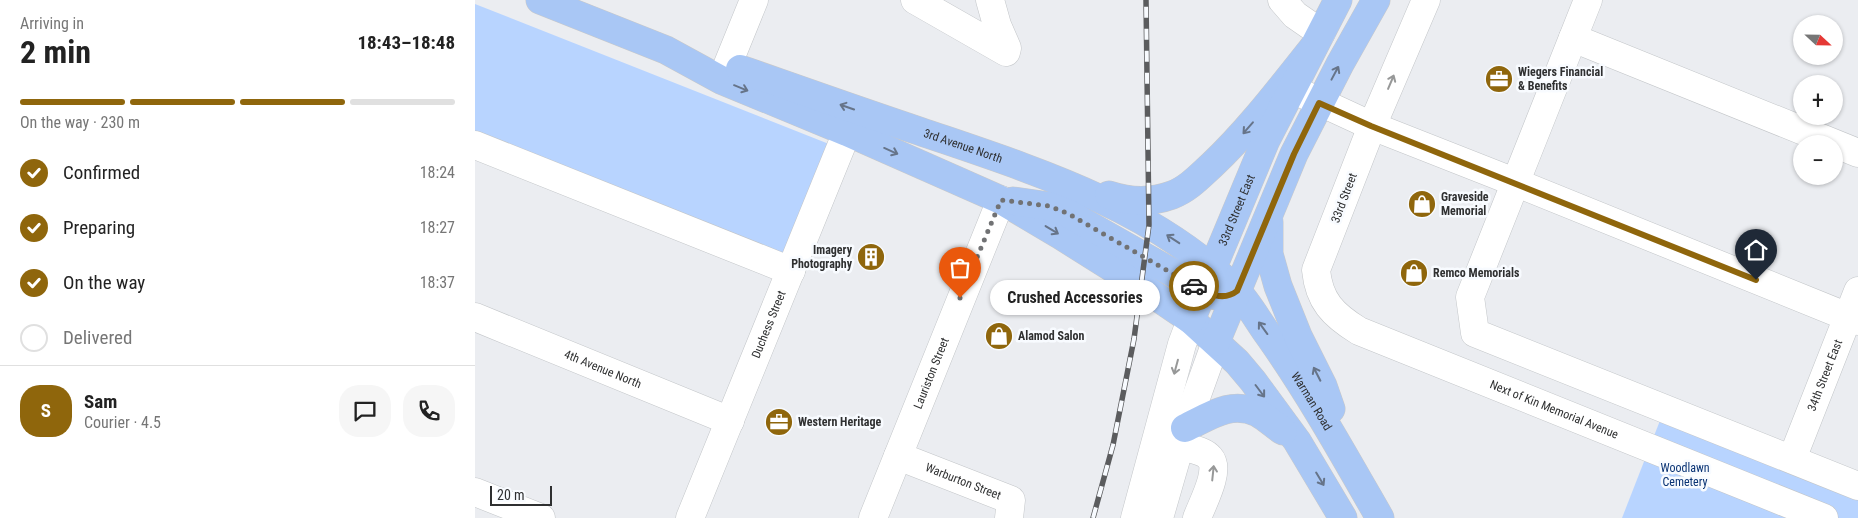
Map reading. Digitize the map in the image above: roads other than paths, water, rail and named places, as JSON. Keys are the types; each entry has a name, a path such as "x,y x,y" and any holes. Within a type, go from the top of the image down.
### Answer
{"main road":[{"name":"3rd Avenue North","path":"540,0 666,50 721,80 847,132 1001,200 1076,245 1191,320 1216,342"},
{"name":"33rd Street East","path":"1191,320 1266,140 1338,0"},
{"path":"1343,518 1297,441 1253,381 1216,342 1294,154 1319,103 1376,0"},
{"path":"1026,167 1129,200 1149,202 1174,195 1193,183 1233,145 1316,41"},
{"name":"3rd Avenue North","path":"666,50 728,64 855,110 1026,167 1069,185 1173,239 1207,280 1237,291"},
{"path":"1001,200 1049,206 1207,280"},
{"path":"1269,212 1269,254 1278,286 1298,336 1323,386 1352,469"},
{"name":"Warman Road","path":"1237,291 1281,353 1380,518"},
{"path":"1183,437 1229,408 1239,407 1258,413 1297,441"}],"street":[{"path":"728,64 754,0"},
{"path":"915,0 1006,52 1007,48 989,0"},
{"path":"1282,0 1316,41"},
{"path":"1371,126 1426,0"},
{"path":"1589,0 1470,297 1475,334 1858,486"},
{"path":"1573,38 1858,153"},
{"path":"1292,89 1371,126 1853,319"},
{"name":"33rd Street","path":"1316,270 1371,126"},
{"name":"Duchess Street","path":"690,518 847,132"},
{"path":"475,145 791,271"},
{"name":"Lauriston Street","path":"873,518 1001,200"},
{"name":"Next of Kin Memorial Avenue","path":"1316,270 1318,287 1335,314 1359,331 1824,518"},
{"name":"34th Street East","path":"1792,459 1853,319 1858,291"},
{"name":"4th Avenue North","path":"475,317 730,421"},
{"name":"33rd Street East","path":"1135,518 1182,344 1191,320"},
{"path":"1159,518 1183,437 1216,342"},
{"path":"1183,437 1210,457 1213,464 1213,479 1197,518"},
{"name":"Warburton Street","path":"898,456 1011,500 1009,518"},
{"path":"475,492 541,518"}],"railway":[{"path":"1093,518 1113,445 1134,339 1149,225 1146,0"}],"place":[{"name":"Wiegers Financial & Benefits","path":"1499,79"},
{"name":"Graveside Memorial","path":"1422,204"},
{"name":"Imagery Photography","path":"871,257"},
{"name":"Remco Memorials","path":"1414,273"},
{"name":"Crushed Accessories","path":"960,298"},
{"name":"Alamod Salon","path":"999,336"},
{"name":"Western Heritage","path":"779,422"}],"park label":[{"name":"Woodlawn Cemetery","path":"1685,475"}]}
